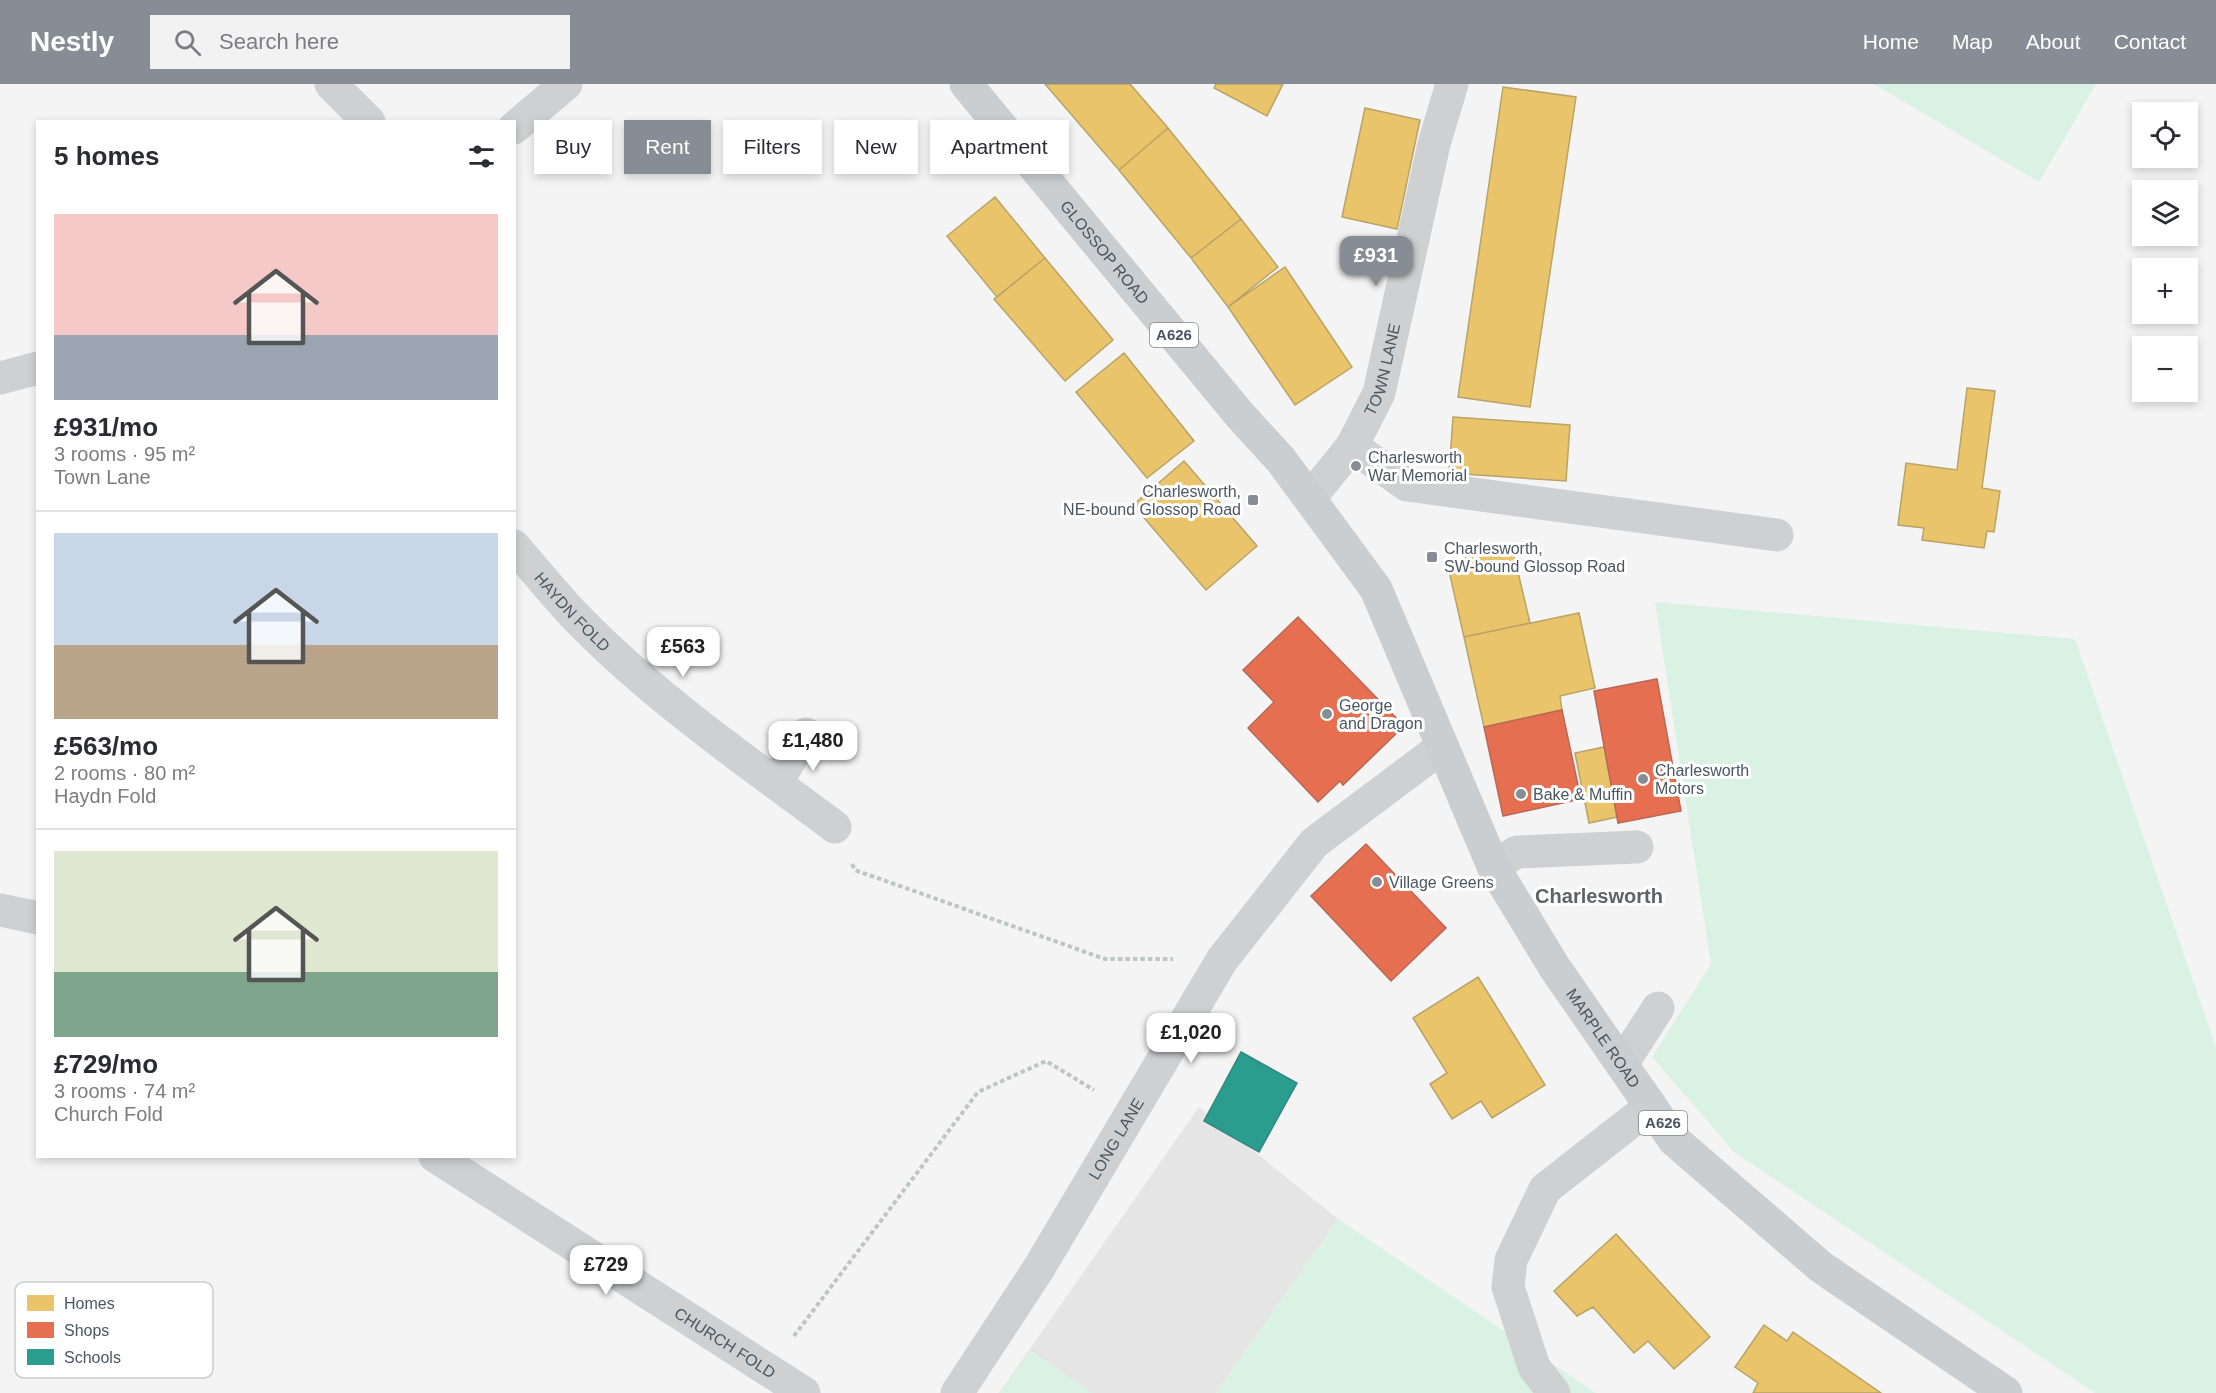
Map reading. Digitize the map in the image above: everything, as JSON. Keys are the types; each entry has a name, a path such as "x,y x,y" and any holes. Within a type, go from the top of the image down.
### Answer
{"main road":[{"name":"GLOSSOP ROAD","path":"966,84 1239,414 1281,460 1376,589"},
{"name":"MARPLE ROAD","path":"1376,589 1493,866 1555,968 1674,1140 1821,1267 2006,1393"}],"street":[{"path":"331,84 367,120"},
{"path":"516,126 566,84"},
{"name":"TOWN LANE","path":"1310,498 1352,446 1379,393 1434,144 1452,84"},
{"path":"0,378 36,369"},
{"path":"1352,446 1407,485 1777,535"},
{"name":"HAYDN FOLD","path":"516,548 574,615 635,671 698,725 835,827"},
{"path":"776,783 806,734"},
{"name":"LONG LANE","path":"957,1393 1039,1268 1133,1114 1222,960 1314,843 1442,747"},
{"path":"1493,866 1517,852 1637,847"},
{"path":"0,910 36,918"},
{"path":"1622,1064 1658,1008"},
{"path":"1554,1393 1534,1367 1508,1287 1512,1260 1545,1189 1651,1106"},
{"name":"CHURCH FOLD","path":"438,1158 804,1393"}],"path":[{"path":"835,827 855,870 1105,959 1222,960"},
{"path":"768,1370 978,1092 1046,1061 1133,1114"}],"shaded area":[{"path":"1199,1107 1338,1219 1216,1393 999,1393"}],"green space":[{"path":"1874,84 2096,84 2039,182"},
{"path":"1655,602 2075,639 2216,1047 2216,1393 2095,1393 1734,1152 1652,1057 1711,964"},
{"path":"1338,1219 1596,1393 1216,1393"},
{"path":"1031,1351 1092,1393 999,1393"}],"building: Homes":[{"path":"1045,84 1130,84 1168,128 1119,170"},
{"path":"1216,84 1283,84 1267,116 1214,88"},
{"path":"1503,87 1576,97 1530,407 1458,397"},
{"path":"1365,108 1420,120 1397,229 1342,217"},
{"path":"1168,128 1241,219 1191,258 1119,170"},
{"path":"995,197 1045,258 997,297 947,236"},
{"path":"1241,219 1278,267 1228,307 1191,258"},
{"path":"1045,258 1113,340 1065,381 994,299"},
{"path":"1285,267 1352,367 1295,405 1228,307"},
{"path":"1124,353 1194,441 1147,478 1076,392"},
{"path":"1967,388 1995,391 1982,488 2000,491 1994,532 1987,531 1984,548 1922,540 1924,528 1898,525 1906,463 1957,470"},
{"path":"1453,417 1570,425 1566,481 1449,473"},
{"path":"1184,461 1257,546 1206,590 1133,505"},
{"path":"1512,547 1530,623 1464,637 1447,562"},
{"path":"1579,613 1595,688 1560,696 1562,710 1484,727 1464,637"},
{"path":"1604,747 1618,817 1589,823 1575,753"},
{"path":"1478,977 1545,1085 1492,1118 1481,1101 1452,1119 1430,1084 1447,1073 1413,1018"},
{"path":"1616,1234 1710,1337 1674,1369 1648,1341 1634,1353 1593,1307 1577,1316 1554,1291"},
{"path":"1764,1325 1787,1341 1793,1332 1881,1393 1753,1393 1758,1383 1735,1367"}],"building: Shops":[{"name":"George and Dragon","path":"1298,617 1404,726 1343,785 1340,781 1318,802 1248,728 1274,702 1243,670"},
{"name":"Charlesworth Motors","path":"1657,679 1681,811 1618,823 1594,691"},
{"path":"1562,710 1581,799 1503,816 1484,727"},
{"path":"1366,844 1446,928 1391,981 1311,896"}],"building: Schools":[{"path":"1241,1052 1297,1083 1259,1152 1204,1121"}],"place":[{"name":"Charlesworth War Memorial","path":"1356,466"},
{"name":"Charlesworth, NE-bound Glossop Road","path":"1253,500"},
{"name":"Charlesworth, SW-bound Glossop Road","path":"1432,557"},
{"name":"George and Dragon","path":"1327,714"},
{"name":"Charlesworth Motors","path":"1643,779"},
{"name":"Bake & Muffin","path":"1521,794"},
{"name":"Village Greens","path":"1377,882"}],"district":[{"name":"Charlesworth","path":"1599,896"}]}
